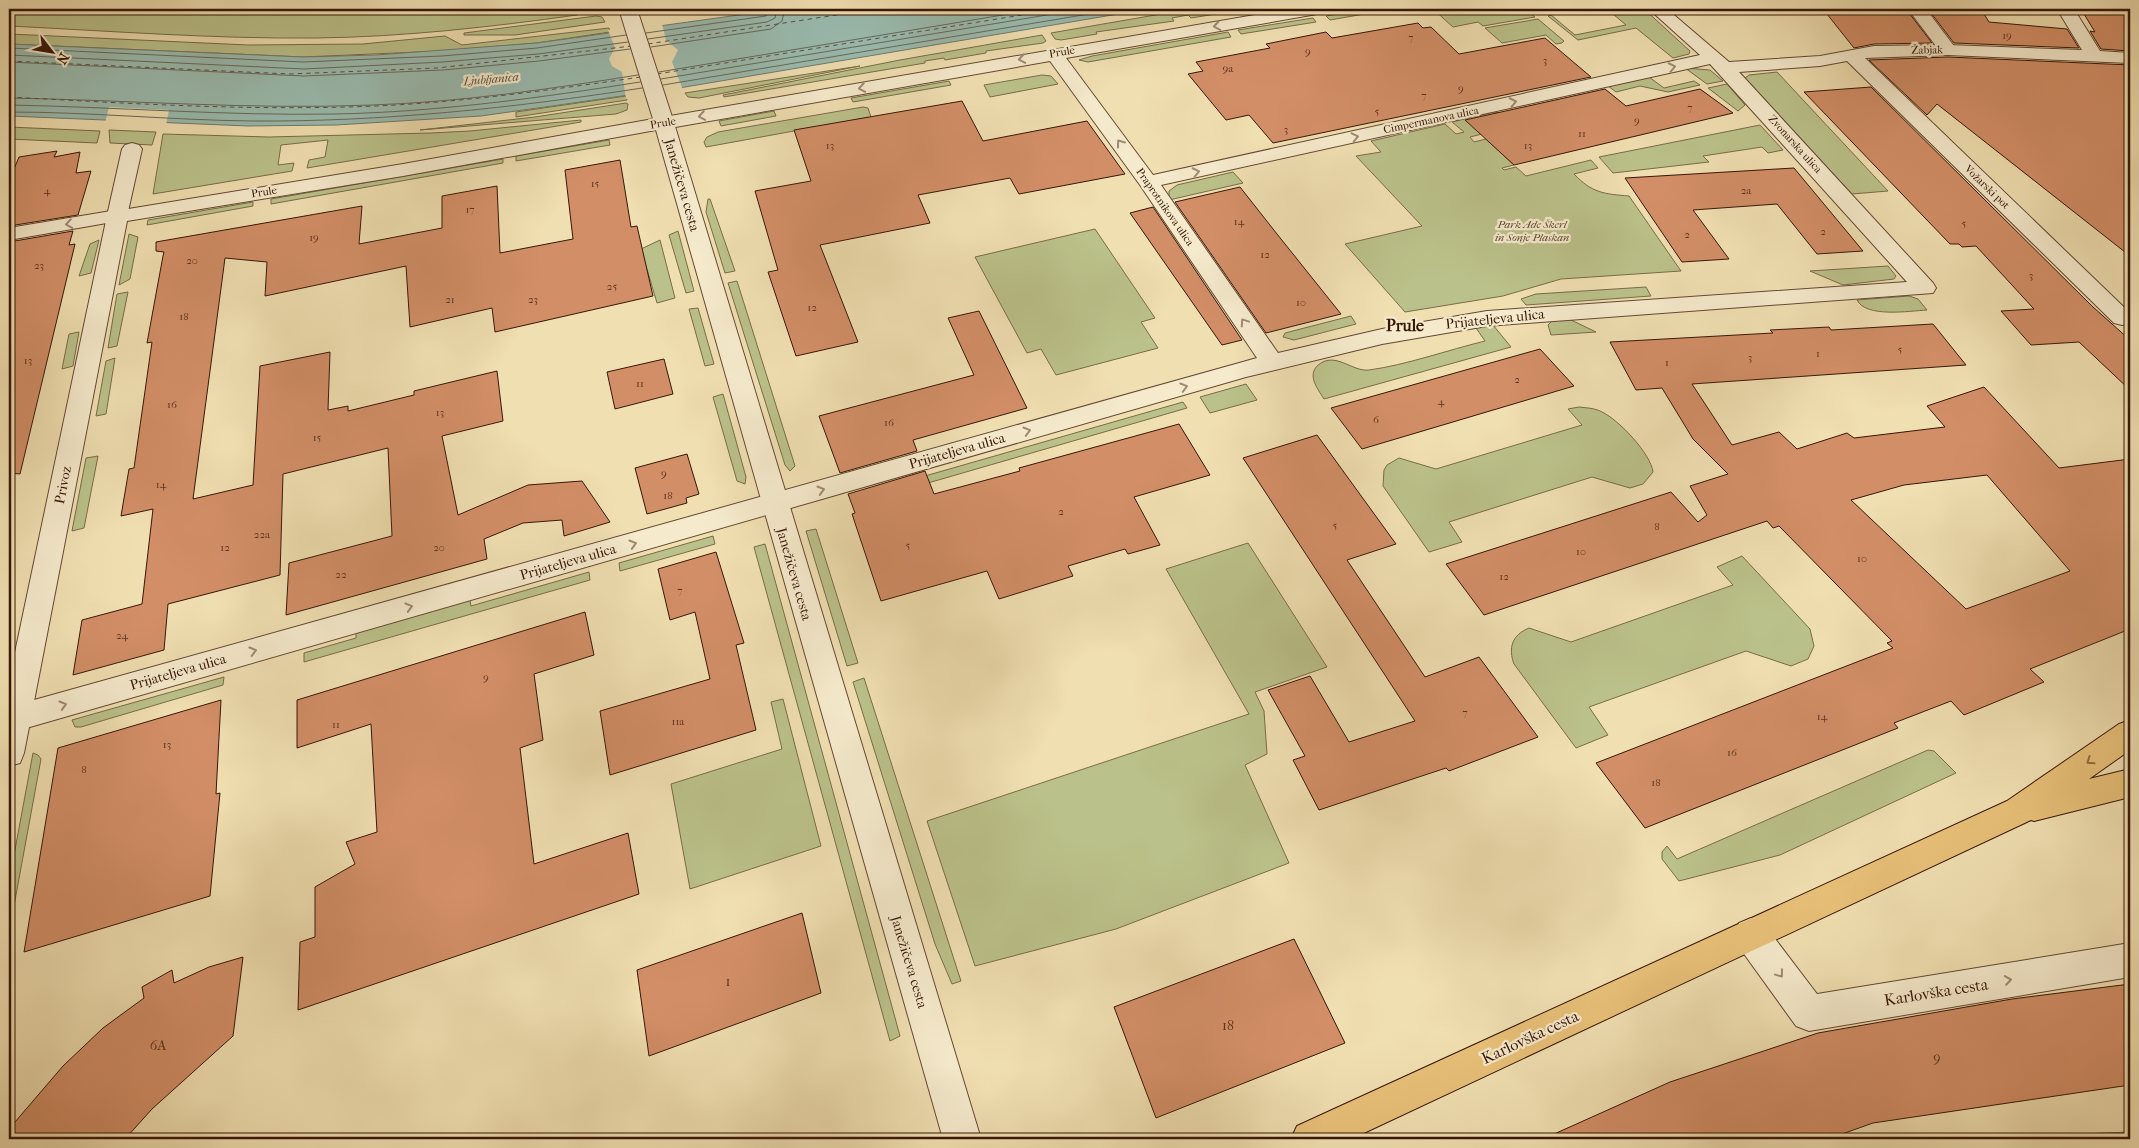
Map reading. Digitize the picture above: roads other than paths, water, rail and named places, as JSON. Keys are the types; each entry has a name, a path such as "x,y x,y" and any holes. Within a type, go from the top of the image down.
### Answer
{"main road":[{"name":"Karlovška cesta","path":"1310,1139 2018,811 2130,733"},
{"name":"Karlovška cesta","path":"2018,811 2130,783"}],"street":[{"name":"Prule","path":"9,234 403,170 1317,9"},
{"name":"Zvonarska ulica","path":"1657,9 1719,63 1925,288"},
{"path":"1917,9 1948,50"},
{"path":"2066,9 2094,56"},
{"name":"Janežičeva cesta","path":"629,13 664,123 774,504 962,1139"},
{"name":"Žabjak","path":"1719,63 1811,62 1874,51 1948,50 2130,58"},
{"name":"Praprotnikova ulica","path":"1054,54 1148,182 1272,362"},
{"name":"Vožarski pot","path":"1852,56 2122,318"},
{"name":"Cimpermanova ulica","path":"1148,182 1719,63"},
{"name":"Privoz","path":"9,753 12,719 132,149"},
{"name":"Prijateljeva ulica","path":"12,719 1272,362 1374,338 1498,317 1925,288"},
{"name":"Karlovška cesta","path":"1750,935 1809,1013 2130,960"}],"water":[{"name":"Ljubljanica","path":"782,9 1148,9 685,87 481,116 336,125 248,126 9,116 9,44 303,57 376,55 537,43"}],"district":[{"name":"Prule","path":"1405,325"}],"park label":[{"name":"Park Ade Škerl in Sonje Plaskan","path":"1532,230"}]}
